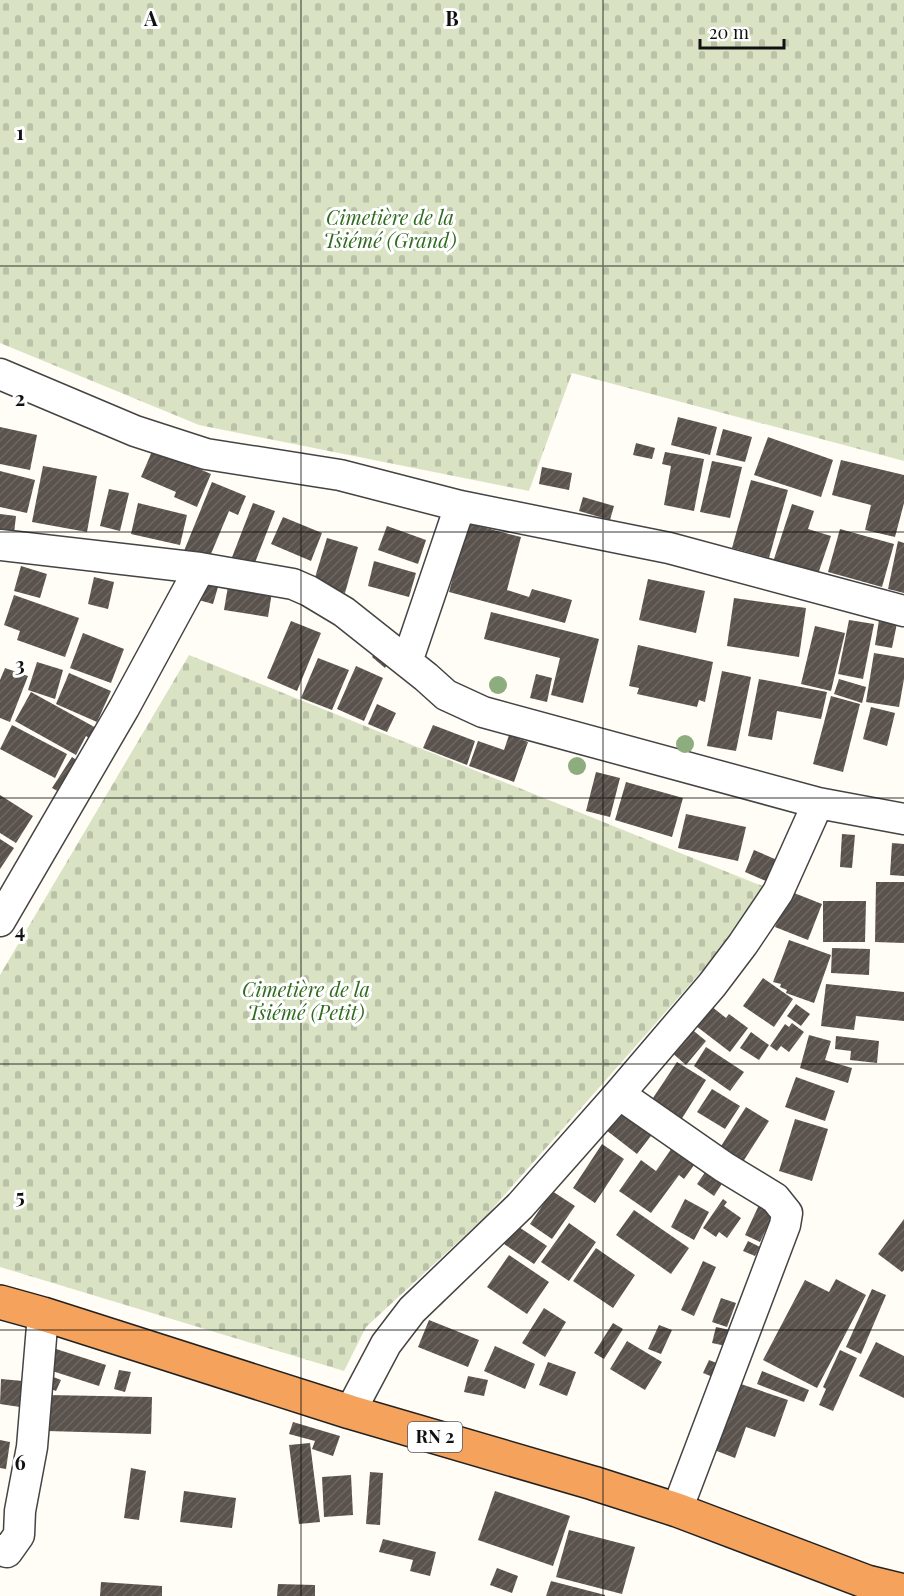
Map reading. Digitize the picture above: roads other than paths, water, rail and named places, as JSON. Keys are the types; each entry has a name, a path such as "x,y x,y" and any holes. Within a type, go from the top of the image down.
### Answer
{"highway":[{"name":"RN 2","path":"0,1302 350,1412 593,1483 677,1510 867,1581 904,1590"}],"street":[{"path":"0,374 135,431 206,454 340,475 460,506 669,548 904,611"},
{"path":"407,662 460,506"},
{"path":"0,545 200,568 283,581 309,591 344,612 446,695 483,712 818,803 904,819"},
{"path":"0,921 124,708 200,568"},
{"path":"350,1412 386,1344 412,1310 520,1206 712,985 778,892 818,803"},
{"path":"619,1094 724,1167 775,1198 787,1213 785,1225 677,1510"},
{"path":"0,1550 7,1552 19,1535 20,1511 32,1447 43,1314"}],"park label":[{"name":"Cimetière de la Tsiémé (Grand)","path":"390,230"},
{"name":"Cimetière de la Tsiémé (Petit)","path":"306,1002"}]}
